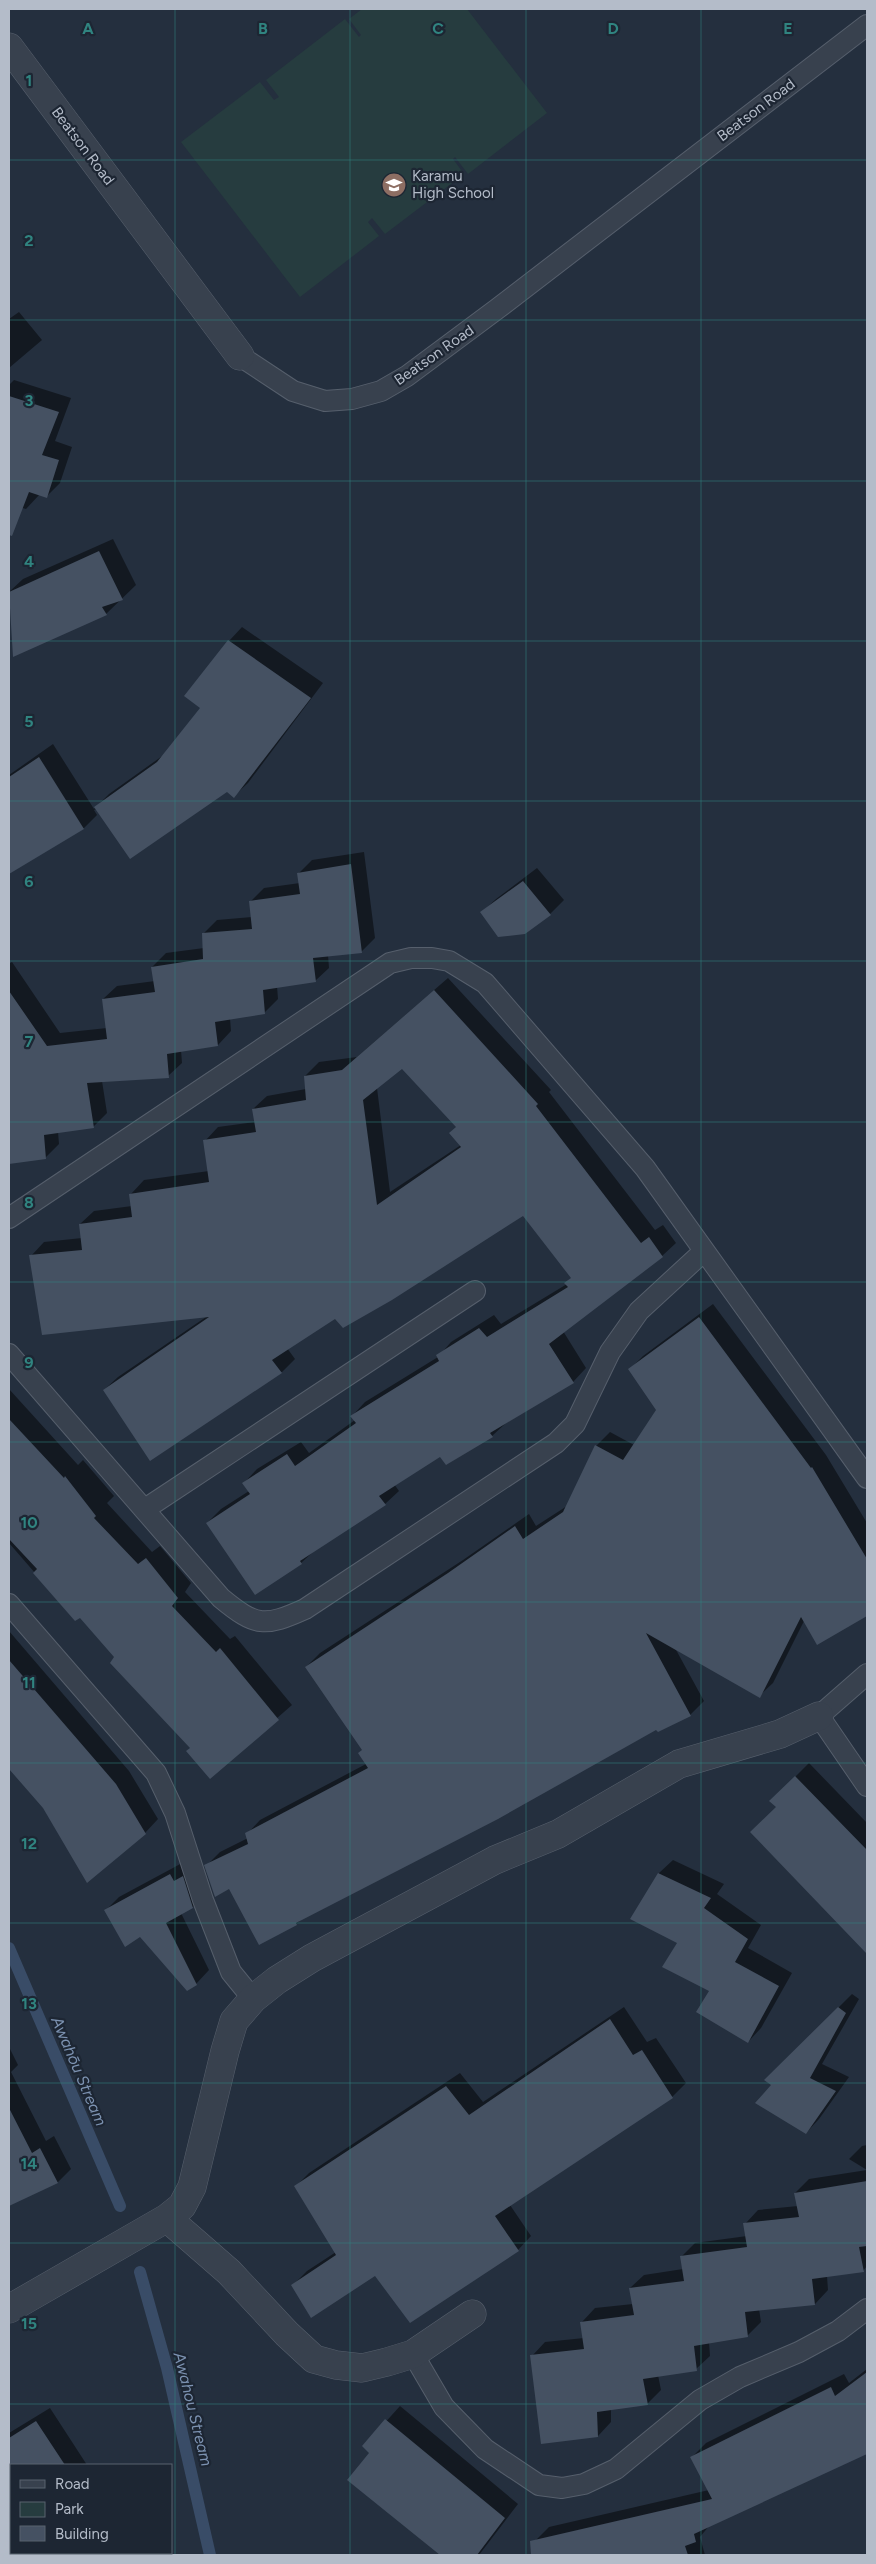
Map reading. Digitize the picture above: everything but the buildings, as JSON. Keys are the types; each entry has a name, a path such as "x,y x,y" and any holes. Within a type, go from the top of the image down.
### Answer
{"street":[{"name":"Beatson Road","path":"9,47 240,356"},
{"path":"9,2309 167,2218 182,2206 192,2187 234,2021 253,1999 277,1980 312,1958 495,1860 558,1834 679,1764 780,1734 818,1716"},
{"path":"167,2218 229,2272 287,2334 314,2359 336,2366 362,2368 413,2354 472,2314"}],"lane":[{"name":"Beatson Road","path":"240,356 294,391 325,401 352,400 381,391 407,376 498,308 867,25"},
{"path":"9,1218 390,963 411,958 432,958 449,961 485,983 644,1168 867,1478"},
{"path":"9,1354 221,1598 241,1614 262,1622 278,1622 305,1609 556,1443 575,1424 610,1352 639,1312 703,1252"},
{"path":"145,1509 475,1291"},
{"path":"9,1604 156,1773 175,1813 203,1900 231,1972 253,1999"},
{"path":"867,1674 818,1716 867,1786"},
{"path":"413,2354 444,2407 485,2449 540,2484 562,2488 584,2484 616,2469 700,2400 740,2377 799,2352 838,2330 867,2309"}],"green space":[{"path":"362,9 467,9 547,113 468,174 455,157 453,159 464,174 385,234 372,218 368,222 379,236 300,297 181,142 260,82 274,100 279,97 266,80 345,19 359,37 361,35 349,19"}],"waterway":[{"name":"Awahōu Stream","path":"9,1948 120,2206"},
{"name":"Awahou Stream","path":"140,2272 167,2368 210,2555"}],"place":[{"name":"Karamu High School","path":"394,185"}]}
